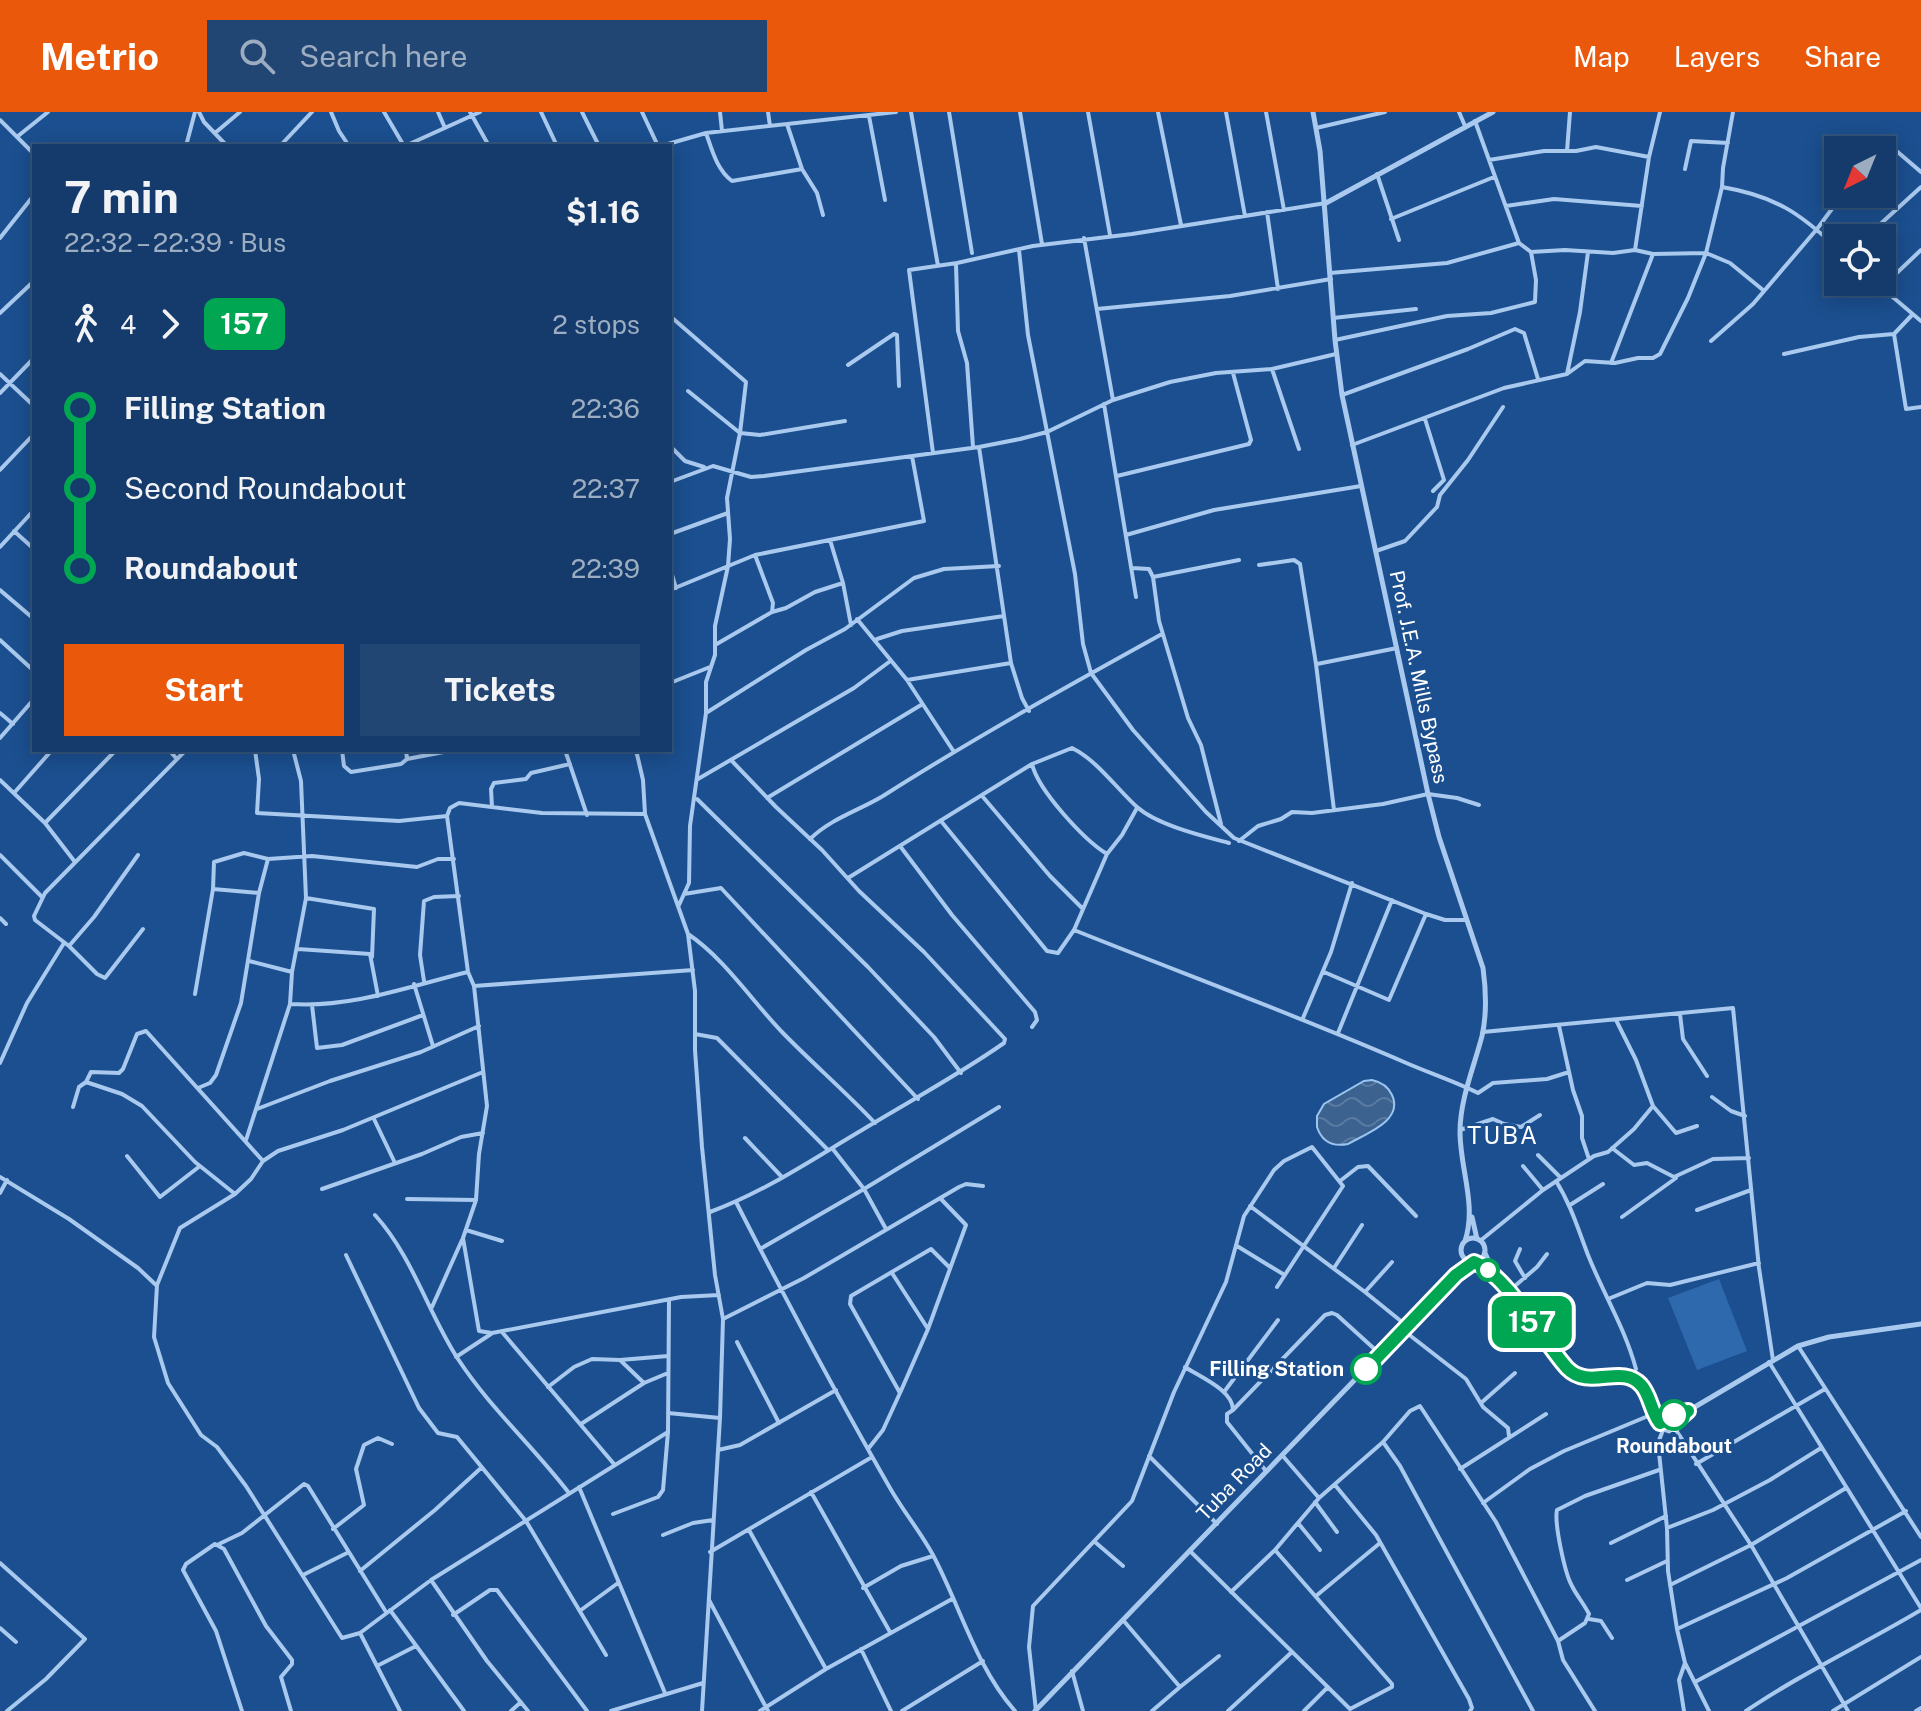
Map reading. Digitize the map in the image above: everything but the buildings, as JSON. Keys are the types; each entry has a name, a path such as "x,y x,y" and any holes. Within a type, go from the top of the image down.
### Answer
{"street":[{"path":"18,136 48,112"},
{"path":"197,112 225,144"},
{"path":"187,144 197,112"},
{"path":"215,133 240,112"},
{"path":"282,144 312,112"},
{"path":"331,112 348,144"},
{"path":"384,112 403,144"},
{"path":"438,112 445,128"},
{"path":"409,144 480,112"},
{"path":"541,112 556,144"},
{"path":"582,112 598,144"},
{"path":"642,112 658,144"},
{"path":"720,112 722,131"},
{"path":"768,112 770,126"},
{"path":"666,144 706,133 896,112"},
{"path":"911,112 938,266"},
{"path":"949,112 972,253"},
{"path":"1020,112 1042,244"},
{"path":"1088,112 1110,235"},
{"path":"1158,112 1181,225"},
{"path":"1226,112 1245,216"},
{"path":"1266,112 1284,210"},
{"name":"Prof. J.E.A. Mills Bypass","path":"1313,112 1326,203 1333,318 1342,395 1428,794 1439,837 1483,968 1486,989 1483,1032 1460,1130 1471,1213 1465,1241"},
{"path":"1316,128 1365,114 1385,112"},
{"path":"1459,112 1465,126"},
{"path":"933,453 909,270 1042,244 1326,203 1493,112"},
{"path":"1567,151 1570,112"},
{"path":"1635,250 1649,157 1660,112"},
{"path":"1352,445 1504,388 1567,374 1585,361 1611,363 1653,358 1660,354 1706,253 1722,187 1733,112"},
{"path":"470,115 488,144"},
{"path":"869,116 885,200"},
{"path":"0,120 32,152"},
{"path":"1475,121 1519,243 1531,252 1635,250 1653,254 1706,253 1730,263 1763,290"},
{"path":"787,124 802,169 817,193 823,215"},
{"path":"706,133 718,163 732,181 802,169"},
{"path":"1685,169 1691,141 1728,143"},
{"path":"1489,160 1544,151 1606,147 1649,157"},
{"path":"1896,151 1921,172"},
{"path":"1377,174 1399,240"},
{"path":"1391,219 1494,177"},
{"path":"1722,187 1747,191 1799,213 1824,236"},
{"path":"1880,224 1921,187"},
{"path":"0,238 32,198"},
{"path":"1506,206 1554,199 1642,206"},
{"path":"1711,341 1747,311 1833,208"},
{"path":"1267,212 1278,289"},
{"path":"1084,238 1113,400"},
{"path":"1097,309 1278,289 1330,276 1447,263 1519,243"},
{"path":"1019,250 1028,335 1075,574 1083,644 1091,673 1133,730 1239,841 1426,914 1445,920 1467,920"},
{"path":"1896,273 1921,250"},
{"path":"1335,340 1447,316 1491,313 1532,304 1537,298 1531,252"},
{"path":"1567,374 1588,252"},
{"path":"1611,363 1653,254"},
{"path":"957,263 958,331 967,363 976,447 999,566 1011,663 1029,711"},
{"path":"0,313 32,283"},
{"path":"1891,296 1921,321"},
{"path":"1333,318 1416,309"},
{"path":"1784,354 1859,337 1894,334 1912,315"},
{"path":"672,318 746,382 727,498 728,566 706,682 706,713 690,826 689,883 679,905"},
{"path":"1342,395 1515,329 1524,333 1538,379"},
{"path":"848,365 894,334 897,335 899,386"},
{"path":"1894,334 1906,409 1921,407"},
{"path":"672,448 685,461 707,468 733,470 751,477 976,447 1047,432 1113,400 1170,382 1272,369 1336,354"},
{"path":"0,393 32,360"},
{"path":"1272,369 1299,449"},
{"path":"1117,476 1249,444 1251,440 1233,373"},
{"path":"0,374 32,404"},
{"path":"688,391 740,433 760,435 845,421"},
{"path":"1104,404 1136,597"},
{"path":"1376,551 1405,541 1437,507 1440,495 1503,407"},
{"path":"1425,419 1444,480 1433,491"},
{"path":"0,470 32,436"},
{"path":"673,589 755,555 924,521 912,456"},
{"path":"672,481 707,468"},
{"path":"1126,535 1214,510 1361,486"},
{"path":"0,547 32,512"},
{"path":"672,533 728,513"},
{"path":"14,531 32,547"},
{"path":"830,540 851,625"},
{"path":"755,555 773,603 772,612"},
{"path":"1153,577 1239,560"},
{"path":"1259,565 1294,560 1300,564 1334,810"},
{"path":"706,713 806,650 828,640 914,578 944,569 999,566"},
{"path":"1132,568 1149,569 1153,577 1162,634 1188,718 1201,745 1222,826"},
{"path":"715,645 772,612 843,583"},
{"path":"0,590 32,617"},
{"path":"876,639 902,631 1004,616"},
{"path":"857,619 876,639 889,662 907,680 954,752"},
{"path":"810,839 835,819 861,810 954,752 1162,634"},
{"path":"0,640 32,669"},
{"path":"1316,664 1397,648"},
{"path":"698,779 854,688 889,662"},
{"path":"907,680 1011,663"},
{"path":"672,682 710,667"},
{"path":"0,738 32,701"},
{"path":"767,798 921,705"},
{"path":"0,713 13,724"},
{"path":"848,878 1032,764 1072,748 1085,756 1137,807 1162,821 1229,843"},
{"path":"14,793 50,752"},
{"path":"45,823 114,752"},
{"path":"171,752 176,758"},
{"path":"143,929 105,978 34,916 42,897 184,752"},
{"path":"255,752 259,779 257,813 399,821 447,816"},
{"path":"246,1140 290,1004 292,972 306,898 301,781 294,752"},
{"path":"342,752 344,766 351,772 401,764 407,759 444,752"},
{"path":"406,752 407,759"},
{"path":"566,752 587,815"},
{"path":"636,752 643,780 645,814 688,934 693,970 703,1157 723,1319 702,1711"},
{"path":"710,1212 918,1099 961,1073 1004,1043 1005,1039 924,952 732,761"},
{"path":"492,807 491,789 494,783 526,779 531,773 570,764"},
{"path":"1032,764 1039,783 1084,836 1107,854"},
{"path":"0,780 45,823 75,862"},
{"path":"1239,841 1258,826 1292,812 1305,814 1383,804 1428,794 1479,805"},
{"path":"982,796 1050,876 1082,908"},
{"path":"696,799 868,967 934,1037 961,1073"},
{"path":"432,1307 463,1238 476,1200 487,1106 474,986 468,972 447,816 450,808 459,803 542,813 645,814"},
{"path":"941,821 1047,951 1058,953 1074,930 1107,854 1129,825 1137,807"},
{"path":"900,846 952,915 1035,1012 1037,1020 1032,1027"},
{"path":"195,994 213,889 214,862 244,853 268,859 303,857 417,867 438,859 454,859"},
{"path":"0,855 42,897"},
{"path":"0,1063 27,1003 66,944 94,917 138,855"},
{"path":"198,1088 210,1083 221,1064 241,1003 259,893 268,859"},
{"path":"1303,1018 1324,972 1352,883"},
{"path":"684,894 721,888 918,1099"},
{"path":"213,889 259,893"},
{"path":"424,982 420,955 424,901 434,897 459,896"},
{"path":"306,898 374,909 372,957 378,996"},
{"path":"1338,1033 1392,900"},
{"path":"1324,972 1386,1000 1392,997 1426,914"},
{"path":"0,918 6,924"},
{"path":"1074,930 1303,1018 1409,1065 1468,1086 1478,1093 1493,1083 1547,1079 1569,1072"},
{"path":"688,934 710,952 784,1035 875,1123"},
{"path":"298,949 370,954 372,957"},
{"path":"249,961 292,972"},
{"path":"474,986 693,970"},
{"path":"290,1004 312,1005 378,996 468,972"},
{"path":"414,984 433,1046"},
{"path":"312,1005 317,1048 342,1045 423,1015"},
{"path":"1483,1032 1733,1008 1771,1361 1796,1407 1921,1609 1746,1711"},
{"path":"1680,1014 1683,1039 1707,1076"},
{"path":"1616,1021 1636,1060 1653,1106 1676,1133 1697,1126"},
{"path":"256,1110 433,1046 479,1026"},
{"path":"1559,1026 1582,1116 1581,1133 1589,1159"},
{"path":"73,1107 79,1087 91,1072 119,1073 137,1034 146,1031 263,1161"},
{"path":"695,1034 717,1038 830,1149 864,1189 886,1229"},
{"path":"484,1072 374,1118 278,1151 263,1161 251,1179 235,1194 180,1228 157,1285 154,1337 168,1383 201,1435 217,1447 266,1516 342,1638 360,1633 431,1580 668,1432"},
{"path":"86,1082 122,1094 142,1106 200,1166 235,1194"},
{"path":"1712,1097 1731,1111 1745,1116"},
{"path":"1456,1275 1465,1241 1479,1240 1543,1190 1589,1159 1605,1154 1634,1129 1653,1106"},
{"path":"760,1249 999,1107"},
{"path":"1460,1130 1493,1119 1521,1127 1540,1115"},
{"path":"374,1118 395,1163"},
{"path":"322,1189 461,1137 483,1133"},
{"path":"745,1138 781,1176"},
{"path":"1035,1711 1029,1647 1033,1606 1132,1501 1185,1367 1226,1282 1244,1216 1274,1170 1312,1147 1343,1186 1277,1287"},
{"path":"1612,1148 1634,1165 1647,1163 1668,1176 1678,1176"},
{"path":"1538,1155 1558,1180 1570,1205 1636,1369"},
{"path":"127,1156 160,1197 200,1166"},
{"path":"1622,1217 1678,1176 1713,1159 1749,1158"},
{"path":"1340,1181 1358,1167 1368,1166 1416,1216"},
{"path":"1523,1166 1543,1190"},
{"path":"0,1177 69,1219 157,1285"},
{"path":"0,1193 7,1180"},
{"path":"723,1319 783,1289 966,1184 983,1186"},
{"path":"1570,1205 1603,1184"},
{"path":"1697,1210 1751,1190"},
{"path":"407,1199 476,1200"},
{"path":"868,1449 883,1430 928,1329 966,1225 941,1199"},
{"path":"735,1201 902,1511 918,1529 933,1556 1001,1696 1015,1711"},
{"path":"1250,1206 1365,1292 1444,1364 1466,1379 1481,1403 1508,1428 1509,1436"},
{"path":"1471,1213 1495,1276 1569,1370 1588,1380 1627,1376 1635,1379 1668,1417 1670,1428"},
{"path":"375,1215 399,1246 456,1357 569,1493"},
{"path":"1334,1268 1362,1225"},
{"path":"465,1230 502,1241"},
{"path":"463,1238 477,1328 485,1333 669,1300 719,1295"},
{"path":"1237,1246 1283,1274"},
{"path":"900,1393 850,1304 851,1296 931,1249 949,1267"},
{"path":"1520,1249 1516,1265 1525,1278"},
{"path":"1473,1262 1481,1260 1485,1253"},
{"path":"1508,1292 1547,1254"},
{"path":"346,1255 419,1408 438,1433 457,1437 526,1521 606,1655"},
{"path":"1462,1255 1495,1276"},
{"path":"1365,1292 1392,1262"},
{"name":"Tuba Road","path":"1035,1711 1456,1275 1473,1262"},
{"path":"1608,1299 1647,1283 1670,1285 1759,1263"},
{"path":"892,1273 928,1329"},
{"path":"613,1514 662,1494 668,1432 669,1300"},
{"path":"1266,1471 1227,1422 1227,1414 1325,1315 1337,1315 1380,1354"},
{"path":"1224,1392 1278,1320"},
{"path":"1709,1711 1685,1663 1677,1629 1667,1561 1667,1528 1658,1439 1688,1411 1798,1346 1829,1337 1921,1324"},
{"path":"501,1331 614,1464"},
{"path":"456,1357 492,1333"},
{"path":"737,1342 779,1423"},
{"path":"1798,1346 1921,1537"},
{"path":"548,1387 574,1367 592,1359 668,1356"},
{"path":"620,1360 644,1383"},
{"path":"1185,1367 1224,1392 1234,1405 1233,1410"},
{"path":"581,1424 644,1383 668,1373"},
{"path":"1481,1403 1515,1373"},
{"path":"1696,1464 1826,1388"},
{"path":"718,1450 740,1445 836,1390"},
{"path":"1646,1390 1653,1414 1679,1439 1751,1545 1848,1711"},
{"path":"1231,1592 1275,1550 1317,1500 1383,1442 1410,1411 1420,1406 1496,1522 1558,1641 1563,1660 1595,1711"},
{"path":"1660,1423 1688,1411"},
{"path":"668,1413 720,1418"},
{"path":"1460,1469 1546,1414"},
{"path":"1483,1503 1530,1469 1564,1451 1653,1414"},
{"path":"333,1529 364,1505 356,1469 364,1445 378,1438 392,1444"},
{"path":"1383,1442 1400,1466 1533,1711"},
{"path":"1667,1528 1724,1504 1821,1448"},
{"path":"1282,1455 1337,1532"},
{"path":"1149,1456 1217,1524"},
{"path":"710,1552 872,1457"},
{"path":"360,1571 481,1468"},
{"path":"1589,1619 1586,1607 1568,1578 1556,1533 1557,1510 1585,1496 1660,1470"},
{"path":"242,1711 216,1631 183,1570 186,1564 266,1516 304,1484 360,1571 464,1711"},
{"path":"1335,1485 1380,1543 1469,1699 1470,1711"},
{"path":"579,1487 665,1693"},
{"path":"1670,1585 1751,1545 1846,1488"},
{"path":"811,1492 890,1632"},
{"path":"1677,1629 1772,1585 1906,1511"},
{"path":"1611,1543 1666,1516"},
{"path":"663,1535 693,1523 713,1520"},
{"path":"1298,1523 1320,1550"},
{"path":"749,1530 826,1669"},
{"path":"1095,1542 1123,1566"},
{"path":"1316,1596 1380,1543"},
{"path":"219,1544 266,1626 292,1660 281,1677 291,1711"},
{"path":"1190,1551 1351,1710 1392,1687 1275,1550"},
{"path":"303,1575 348,1553"},
{"path":"863,1588 901,1566 933,1556"},
{"path":"1695,1682 1921,1560"},
{"path":"1627,1580 1667,1561"},
{"path":"0,1563 85,1639 46,1679 7,1711"},
{"path":"431,1580 453,1615 528,1711"},
{"path":"581,1611 618,1583"},
{"path":"453,1615 490,1590 497,1590 587,1711"},
{"path":"709,1599 767,1709"},
{"path":"760,1711 826,1669 952,1599"},
{"path":"1558,1641 1589,1619 1601,1621 1612,1638"},
{"path":"1123,1620 1180,1687"},
{"path":"0,1628 16,1642"},
{"path":"360,1633 400,1711"},
{"path":"377,1666 416,1646"},
{"path":"861,1649 891,1711"},
{"path":"1228,1711 1292,1652"},
{"path":"1152,1711 1219,1656"},
{"path":"1833,1711 1921,1657"},
{"path":"902,1711 983,1661"},
{"path":"1684,1711 1679,1680 1685,1663"},
{"path":"1072,1671 1083,1711"},
{"path":"611,1711 703,1683"},
{"path":"1304,1711 1328,1687"},
{"path":"511,1711 521,1702"}],"shaded area":[{"path":"1719,1279 1747,1351 1697,1370 1668,1298"}],"water":[{"path":"1372,1080 1384,1085 1392,1095 1393,1112 1388,1119 1348,1144 1338,1145 1325,1140 1317,1127 1317,1116 1324,1104 1364,1081"}],"bus line":[{"name":"157","path":"1366,1369 1456,1275 1474,1262 1495,1276 1569,1370 1588,1380 1627,1376 1635,1379 1646,1390 1651,1410 1660,1423 1663,1417 1670,1417 1674,1423 1688,1411 1674,1415"}],"place":[{"name":"Filling Station","path":"1366,1369"},
{"name":"Roundabout","path":"1674,1415"}],"district":[{"name":"TUBA","path":"1503,1136"}]}
